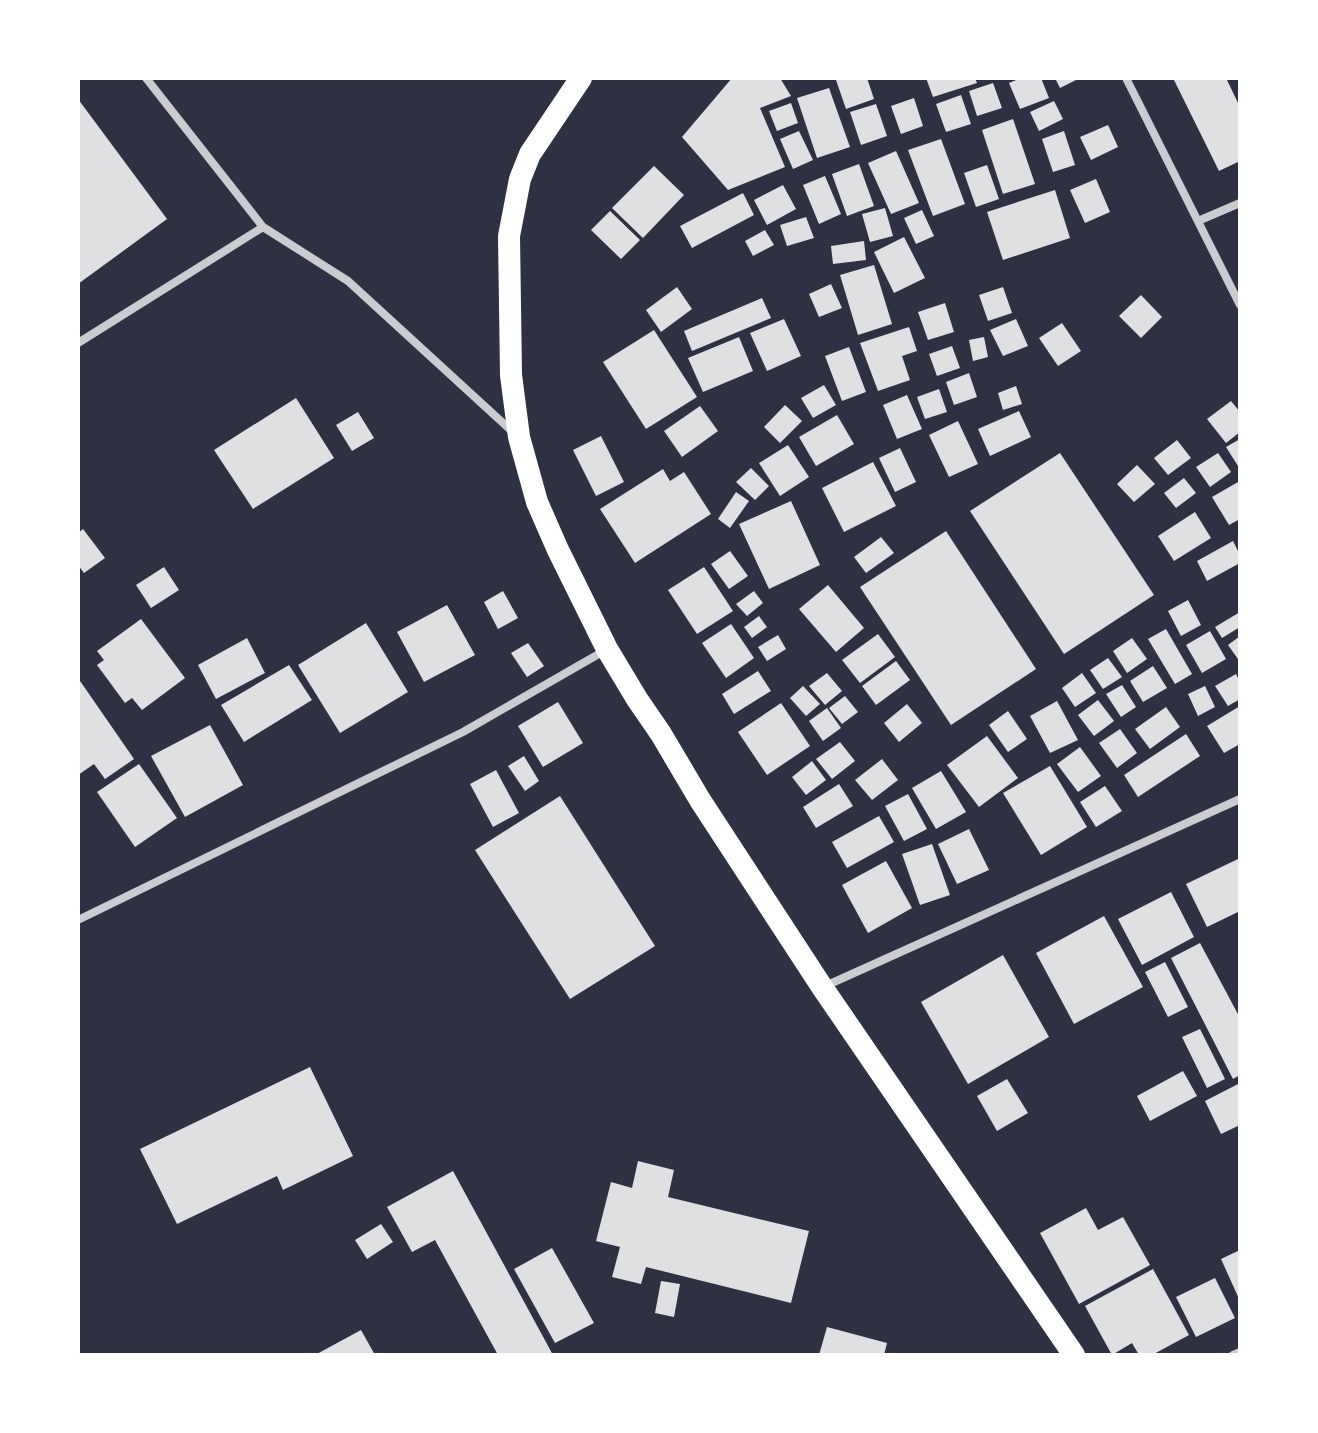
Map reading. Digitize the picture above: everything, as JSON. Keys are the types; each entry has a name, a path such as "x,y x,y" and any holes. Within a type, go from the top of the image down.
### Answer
{"highway":[{"path":"581,78 530,154 520,179 509,236 511,375 519,437 537,502 607,649 700,800 822,987 1074,1355"}],"street":[{"path":"146,78 263,227 348,281 519,437"},
{"path":"1126,78 1240,305"},
{"path":"1198,221 1240,203"},
{"path":"78,343 263,227"},
{"path":"78,920 463,732 607,649"},
{"path":"822,987 1240,799"},
{"path":"1233,1355 1240,1352"}],"building":[{"path":"732,78 780,78 791,96 760,108 785,167 728,190 682,137"},
{"path":"867,78 874,99 846,109 836,80"},
{"path":"926,78 975,78 977,83 933,97"},
{"path":"1021,78 1041,78 1049,98 1020,109 1009,83"},
{"path":"1055,78 1080,78 1060,88"},
{"path":"1173,78 1226,78 1240,107 1240,161 1219,171"},
{"path":"993,83 1002,108 977,116 969,91"},
{"path":"829,88 850,147 817,158 797,98"},
{"path":"961,95 971,124 946,132 936,104"},
{"path":"914,98 923,126 901,134 891,106"},
{"path":"78,99 167,219 78,284"},
{"path":"1054,101 1063,119 1039,131 1030,112"},
{"path":"791,103 798,123 777,131 769,111"},
{"path":"876,104 887,136 861,145 850,112"},
{"path":"1013,119 1035,184 1003,194 982,130"},
{"path":"1108,125 1118,147 1091,160 1080,137"},
{"path":"799,131 813,160 793,169 780,139"},
{"path":"1064,131 1075,165 1053,172 1042,139"},
{"path":"941,139 965,204 933,216 908,150"},
{"path":"896,151 919,203 891,214 868,163"},
{"path":"859,164 874,206 847,216 832,174"},
{"path":"987,165 999,199 976,207 964,173"},
{"path":"654,166 684,195 643,238 612,208"},
{"path":"825,176 841,214 819,224 803,185"},
{"path":"1096,179 1110,212 1085,223 1070,190"},
{"path":"783,185 796,209 767,225 754,200"},
{"path":"1055,190 1070,238 1003,260 987,212"},
{"path":"743,193 754,215 692,248 680,226"},
{"path":"885,208 893,236 870,242 862,214"},
{"path":"922,210 934,236 916,244 904,218"},
{"path":"610,211 640,240 621,259 591,230"},
{"path":"806,217 814,238 787,246 780,225"},
{"path":"765,230 774,245 753,256 745,241"},
{"path":"904,237 925,278 894,293 874,252"},
{"path":"864,241 866,260 833,264 831,246"},
{"path":"874,265 892,324 858,335 840,275"},
{"path":"831,284 842,308 819,317 809,294"},
{"path":"677,287 692,309 661,332 646,310"},
{"path":"1003,287 1012,313 988,321 979,295"},
{"path":"1141,295 1162,317 1141,338 1119,316"},
{"path":"762,298 771,318 692,351 684,331"},
{"path":"945,303 954,332 928,340 918,312"},
{"path":"784,319 801,356 767,371 750,333"},
{"path":"1016,319 1028,346 1003,356 990,330"},
{"path":"1062,323 1081,351 1058,366 1039,338"},
{"path":"909,327 917,351 902,356 910,380 878,391 860,343"},
{"path":"654,330 697,397 646,429 603,362"},
{"path":"739,337 753,371 703,392 688,358"},
{"path":"984,337 988,357 973,361 969,340"},
{"path":"952,346 960,368 937,376 929,354"},
{"path":"849,347 866,392 842,401 825,356"},
{"path":"969,373 977,397 954,405 946,382"},
{"path":"824,385 836,405 813,418 801,398"},
{"path":"1016,386 1022,404 1003,410 998,393"},
{"path":"939,389 947,412 925,419 917,397"},
{"path":"907,395 922,429 897,439 883,405"},
{"path":"296,398 334,458 253,509 214,450"},
{"path":"1231,401 1240,412 1240,432 1226,443 1207,419"},
{"path":"785,405 802,421 780,443 764,427"},
{"path":"700,406 718,431 682,457 664,431"},
{"path":"1019,411 1031,437 990,456 978,429"},
{"path":"358,412 374,438 352,451 336,425"},
{"path":"837,415 854,444 816,466 799,437"},
{"path":"958,421 978,464 949,477 929,435"},
{"path":"601,436 624,482 596,496 573,450"},
{"path":"1240,439 1240,465 1238,466 1226,447"},
{"path":"1177,440 1191,458 1168,475 1154,458"},
{"path":"788,445 809,477 780,496 759,463"},
{"path":"900,448 916,482 895,492 879,458"},
{"path":"1060,453 1154,595 1064,654 970,511"},
{"path":"1218,453 1231,472 1210,487 1196,467"},
{"path":"873,462 896,506 844,532 822,488"},
{"path":"1137,465 1155,484 1134,502 1117,484"},
{"path":"751,468 769,486 755,500 736,482"},
{"path":"663,469 670,481 684,472 711,514 635,563 600,509"},
{"path":"1184,478 1196,493 1176,508 1164,493"},
{"path":"1238,482 1240,519 1229,525 1212,497"},
{"path":"736,492 749,501 730,528 718,519"},
{"path":"791,501 820,565 769,589 739,524"},
{"path":"1195,512 1211,538 1174,561 1158,536"},
{"path":"83,529 105,558 84,573 78,565 78,533"},
{"path":"946,531 1036,669 951,725 860,587"},
{"path":"881,537 894,553 866,573 854,557"},
{"path":"1233,541 1240,555 1240,563 1207,581 1197,561"},
{"path":"730,551 748,576 729,589 711,564"},
{"path":"164,567 179,590 151,608 136,585"},
{"path":"704,567 733,611 697,634 668,590"},
{"path":"828,585 864,628 836,652 799,609"},
{"path":"503,591 518,618 498,629 484,602"},
{"path":"754,591 763,603 747,616 736,604"},
{"path":"1188,600 1201,625 1181,636 1168,611"},
{"path":"447,605 475,655 424,682 397,632"},
{"path":"1240,612 1240,627 1222,638 1215,627"},
{"path":"759,616 767,627 752,638 744,627"},
{"path":"141,619 185,678 142,710 132,698 125,703 97,665 104,660 97,651"},
{"path":"366,623 408,692 340,733 298,665"},
{"path":"731,624 754,658 726,678 702,643"},
{"path":"1166,629 1192,674 1175,684 1148,639"},
{"path":"1210,631 1226,659 1202,673 1186,645"},
{"path":"878,634 895,657 860,683 842,660"},
{"path":"778,635 786,649 767,661 758,647"},
{"path":"1240,636 1240,657 1238,659 1228,645"},
{"path":"247,638 265,673 216,699 198,665"},
{"path":"1132,638 1147,659 1127,673 1113,651"},
{"path":"528,643 544,666 527,677 511,653"},
{"path":"1108,658 1122,677 1103,689 1090,670"},
{"path":"896,661 910,680 876,705 862,686"},
{"path":"289,665 312,700 244,742 221,705"},
{"path":"1153,666 1167,688 1143,702 1130,681"},
{"path":"758,671 771,691 734,714 722,694"},
{"path":"827,673 842,691 825,705 809,686"},
{"path":"1082,673 1096,693 1075,707 1062,688"},
{"path":"1236,674 1240,682 1240,699 1228,706 1215,686"},
{"path":"78,678 134,759 105,779 94,764 78,775"},
{"path":"1122,685 1136,707 1121,717 1106,694"},
{"path":"803,686 820,704 806,716 790,698"},
{"path":"1205,686 1215,707 1198,716 1188,694"},
{"path":"845,696 858,712 842,724 829,708"},
{"path":"1098,700 1114,721 1094,736 1078,715"},
{"path":"1057,701 1078,740 1050,753 1030,716"},
{"path":"558,702 583,743 543,767 518,726"},
{"path":"781,703 810,746 767,775 738,732"},
{"path":"907,704 922,723 899,742 884,723"},
{"path":"1240,706 1240,744 1224,753 1207,726"},
{"path":"1166,707 1180,727 1150,749 1135,729"},
{"path":"827,708 841,728 823,741 809,721"},
{"path":"1008,711 1027,739 1008,752 989,725"},
{"path":"210,725 243,785 185,817 151,756"},
{"path":"1120,729 1137,753 1117,768 1099,743"},
{"path":"1186,734 1200,756 1138,797 1124,775"},
{"path":"987,736 1018,778 979,807 947,765"},
{"path":"840,742 855,761 832,779 816,759"},
{"path":"1080,747 1101,776 1078,792 1057,764"},
{"path":"524,756 539,781 525,791 508,766"},
{"path":"882,759 898,780 872,800 855,780"},
{"path":"812,761 826,780 806,795 792,777"},
{"path":"139,764 177,818 135,847 97,792"},
{"path":"1050,766 1087,827 1041,855 1003,793"},
{"path":"496,770 519,813 493,827 470,784"},
{"path":"941,771 966,812 936,829 912,788"},
{"path":"839,784 853,806 816,828 803,807"},
{"path":"1105,786 1122,811 1096,827 1080,802"},
{"path":"908,794 927,829 904,841 885,806"},
{"path":"560,796 655,946 570,999 475,850"},
{"path":"879,816 894,842 847,868 832,842"},
{"path":"969,829 989,870 957,884 938,844"},
{"path":"932,844 950,895 920,905 902,854"},
{"path":"1240,858 1240,911 1207,927 1186,884"},
{"path":"886,861 912,908 868,933 842,885"},
{"path":"1171,892 1194,937 1142,965 1118,919"},
{"path":"1104,916 1143,987 1074,1024 1036,953"},
{"path":"1200,943 1240,1018 1240,1075 1233,1079 1171,958"},
{"path":"1003,955 1049,1037 968,1084 921,1002"},
{"path":"1165,962 1188,1007 1168,1017 1145,972"},
{"path":"1200,1029 1225,1079 1207,1088 1182,1037"},
{"path":"310,1067 353,1156 283,1190 277,1176 177,1224 140,1149"},
{"path":"1183,1071 1197,1096 1150,1121 1137,1096"},
{"path":"1007,1079 1028,1113 997,1131 977,1096"},
{"path":"1240,1083 1240,1125 1221,1134 1205,1101"},
{"path":"638,1161 674,1170 668,1197 809,1231 791,1303 646,1267 641,1284 612,1277 620,1247 596,1241 611,1182 632,1188"},
{"path":"453,1171 553,1355 498,1355 435,1240 412,1252 387,1207"},
{"path":"1086,1208 1098,1230 1123,1217 1150,1265 1079,1304 1040,1233"},
{"path":"381,1224 393,1242 367,1259 355,1240"},
{"path":"552,1248 594,1323 555,1343 514,1269"},
{"path":"1240,1250 1240,1301 1221,1259"},
{"path":"1153,1269 1189,1335 1152,1355 1139,1355 1132,1343 1112,1355 1085,1306"},
{"path":"1215,1278 1235,1318 1196,1337 1176,1297"},
{"path":"661,1281 680,1284 674,1317 655,1313"},
{"path":"827,1327 887,1343 884,1355 819,1355"},
{"path":"361,1330 375,1355 315,1355"}]}
